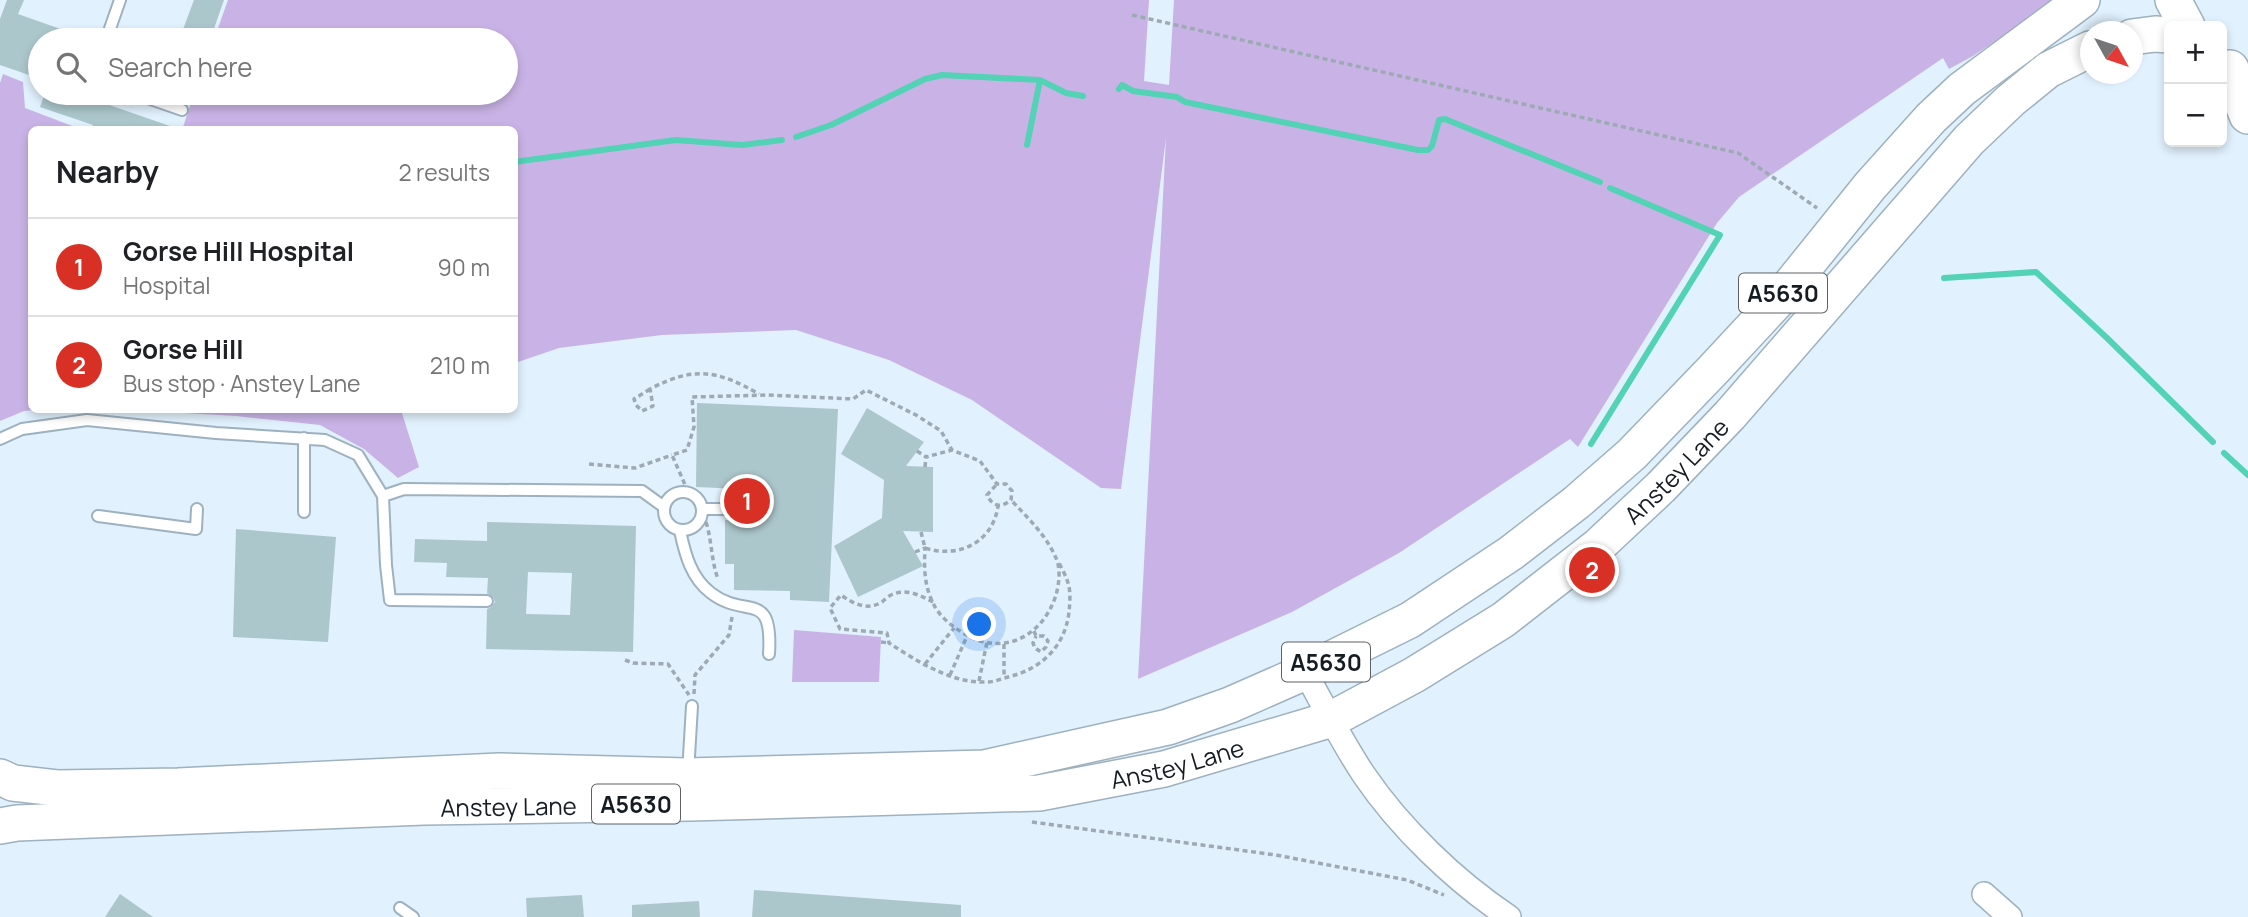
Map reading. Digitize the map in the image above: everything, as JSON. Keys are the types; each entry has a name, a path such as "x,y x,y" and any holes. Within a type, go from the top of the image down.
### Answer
{"highway":[{"path":"2233,69 2248,115"}],"main road":[{"name":"Anstey Lane","path":"687,776 984,768 1168,727 1230,705 1305,672 1410,620 1511,553 1577,502 1632,454 1779,299 1839,224 1931,118 1962,89 2082,0"},
{"path":"2173,0 2184,21"},
{"path":"2143,36 2164,35"},
{"name":"Anstey Lane","path":"0,826 232,813 1039,793 1164,769 1332,719 1413,675 1503,620 1598,547 1661,487 1730,415 1969,139 2048,70 2080,54"},
{"name":"A5630","path":"0,777 13,783 57,788 177,786 499,771 687,776"}],"street":[{"path":"1305,672 1372,785 1405,825 1474,894 1509,917"},
{"path":"1984,894 2010,917"}],"lane":[{"path":"110,28 120,0"},
{"path":"168,105 182,110"},
{"path":"0,439 22,429 87,420 216,433 325,440 358,455 383,496 390,600 487,601"},
{"path":"304,438 304,512"},
{"path":"383,496 404,489 642,491 664,507"},
{"path":"684,492 694,495 702,509 697,525 680,531 665,520 664,507 674,494 684,492"},
{"path":"98,516 196,530 197,509"},
{"path":"702,509 740,509"},
{"path":"680,531 685,552 699,582 723,601 751,606 767,620 770,629 769,654"},
{"path":"687,776 692,706"},
{"path":"400,908 413,917"}],"path":[{"path":"1132,15 1738,152 1839,224"},
{"path":"650,389 653,405 642,411 634,399 650,389 671,378 709,373 731,378 760,395"},
{"path":"589,464 635,468 687,450 694,426 692,397 760,395 853,399 866,390 941,431 952,450"},
{"path":"917,451 926,457 952,450 980,461 997,484"},
{"path":"672,455 685,487 684,492"},
{"path":"925,467 926,457"},
{"path":"997,484 1006,484 1012,491 1011,500 1004,506 990,502 987,495 997,484"},
{"path":"881,642 889,643 950,675 987,682 1020,674 1038,665 1051,654 1061,641 1067,622 1070,603 1068,582 1040,530 1011,500"},
{"path":"915,552 925,548 947,552 973,545 983,539 990,530 998,506"},
{"path":"921,532 925,548 926,585 933,602 954,628 967,636 987,642 1004,644 1035,634 1044,636 1048,641 1046,647 1041,652 1033,643 1035,634 1052,608 1059,586 1058,561"},
{"path":"889,643 887,633 840,629 831,608 842,595 854,604 868,607 881,603 890,595 916,592 933,602"},
{"path":"925,664 954,628"},
{"path":"950,675 967,636"},
{"path":"979,681 987,642"},
{"path":"1004,644 1004,678"},
{"path":"1046,647 1051,654"},
{"path":"625,660 633,663 668,664 689,695 692,706"},
{"path":"1022,820 1276,855 1352,869 1407,880 1464,904 1474,894"}],"shaded area":[{"path":"228,0 1149,0 1144,81 1169,85 1174,0 2057,0 1949,69 1943,58 1739,197 1717,223 1578,447 1570,439 1399,553 1292,612 1138,679 1166,138 1121,489 1101,488 972,400 889,360 796,330 662,335 559,348 518,362 518,126 183,126 190,105 518,105 518,28 218,28"},
{"path":"3,74 23,82 25,108 72,126 28,126 28,411 0,421 0,83"},
{"path":"184,413 402,413 419,467 398,478 364,449 320,425"},
{"path":"794,630 881,637 879,682 792,682"}],"building":[{"path":"7,0 24,0 18,14 58,28 28,28 28,75 0,65 0,19"},
{"path":"194,0 224,0 214,28 184,28"},
{"path":"109,105 170,126 93,126 40,107"},
{"path":"697,403 838,409 829,602 790,600 790,591 734,590 734,564 725,564 725,520 739,520 748,508 740,501 740,489 696,487"},
{"path":"867,408 924,442 906,466 933,467 933,532 903,531 923,566 858,597 834,546 882,518 884,480 841,454"},
{"path":"487,522 636,526 633,652 486,649 487,609 495,602 487,593 488,578 446,577 447,563 414,562 415,539 487,541","holes":["528,572 572,573 570,615 526,614"]},
{"path":"236,529 336,537 328,642 233,637"},
{"path":"754,890 961,905 961,917 752,917"},
{"path":"120,894 153,917 105,917"},
{"path":"582,895 584,917 527,917 526,898"},
{"path":"699,901 700,917 632,917 632,905"}],"waterway":[{"path":"796,137 831,125 925,79 942,75 1040,80 1066,93 1083,96"},
{"path":"1027,145 1040,80"},
{"path":"1119,89 1122,85 1133,91 1177,97 1185,102 1418,150 1428,150 1432,146 1439,120 1445,119 1600,182"},
{"path":"518,161 676,140 742,145 782,140"},
{"path":"1591,444 1720,235 1610,188"},
{"path":"1944,278 2036,272 2213,442"},
{"path":"2224,453 2248,475"}],"place":[{"name":"Gorse Hill Hospital","path":"747,501"},
{"name":"Gorse Hill","path":"1592,570"}]}
